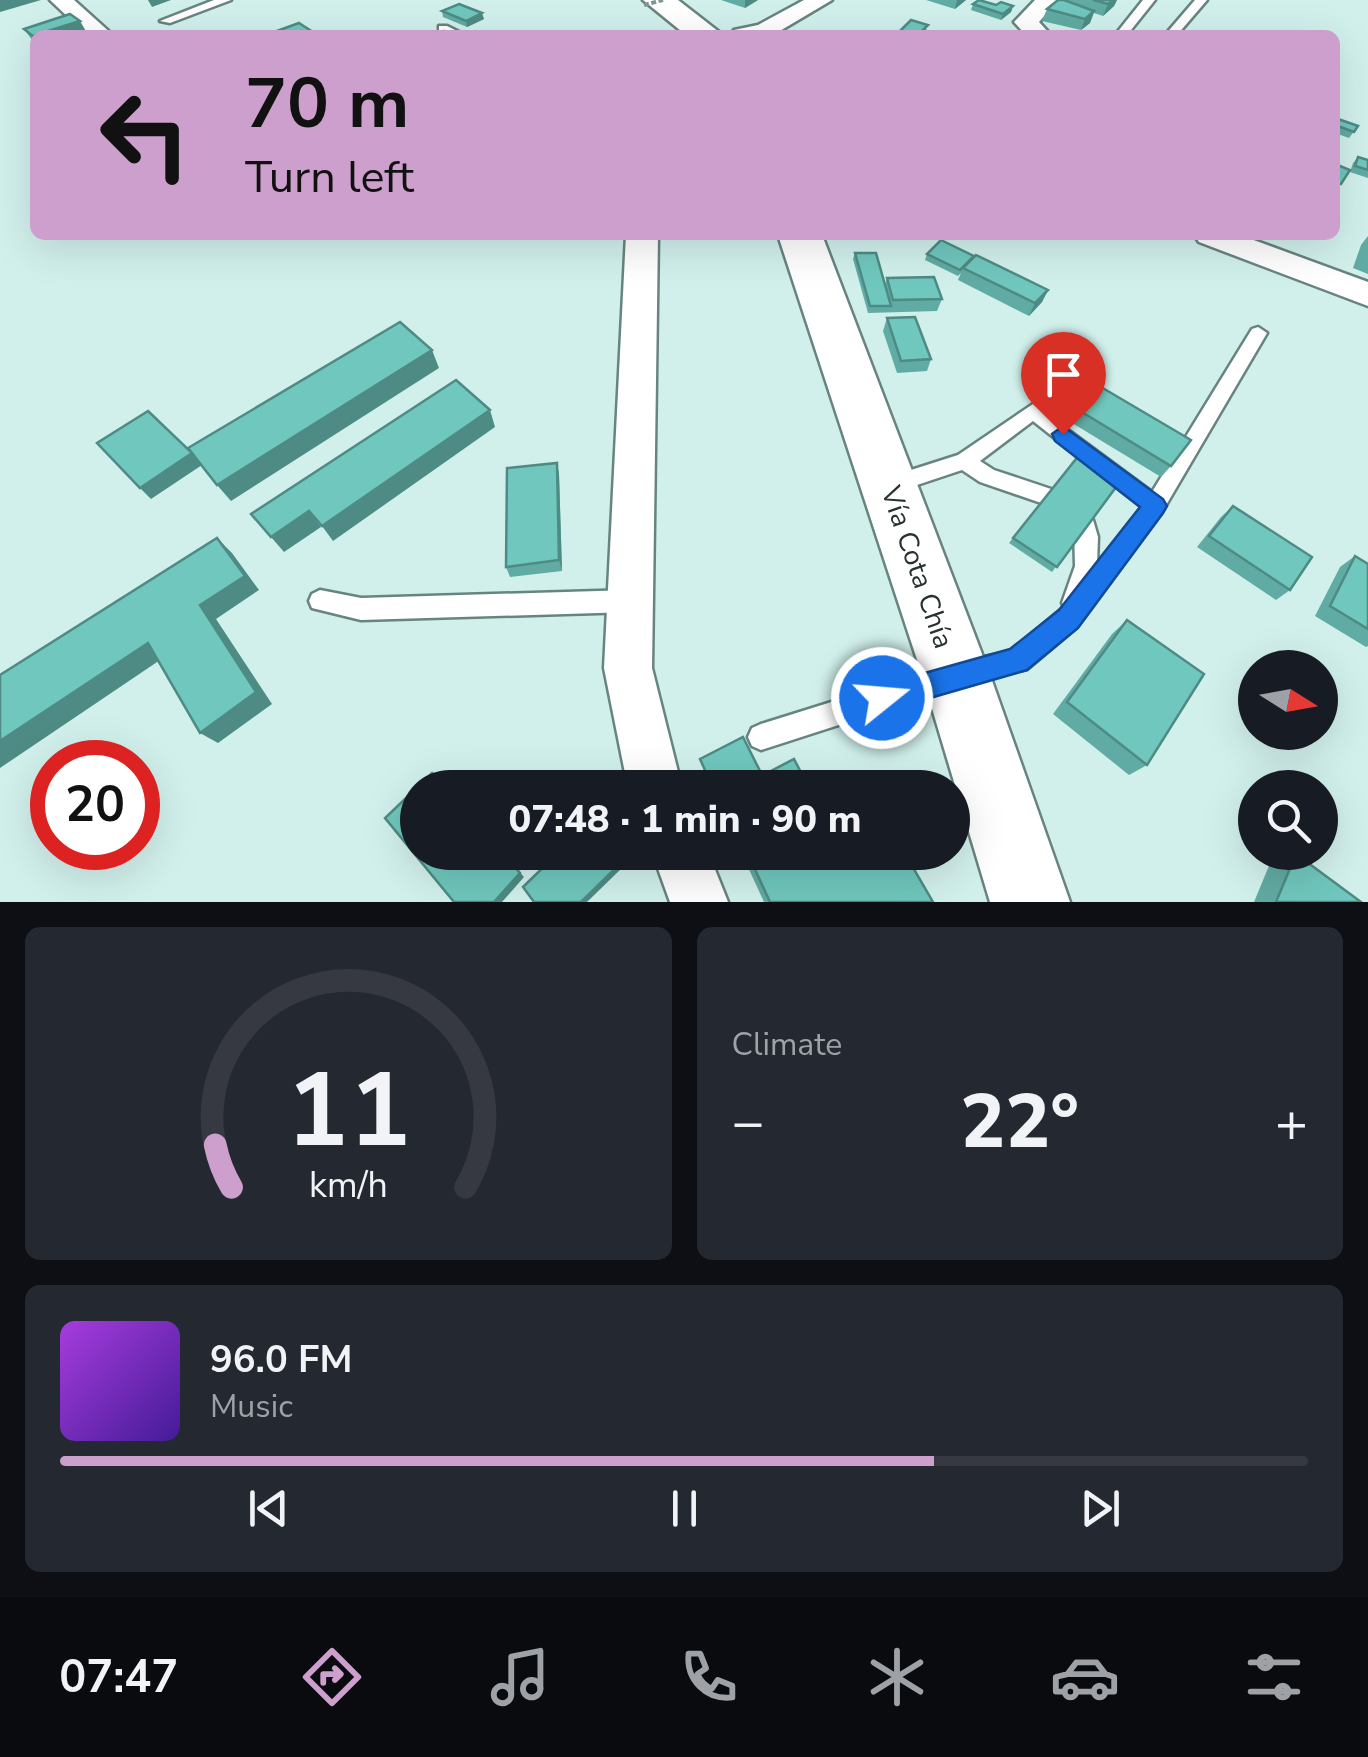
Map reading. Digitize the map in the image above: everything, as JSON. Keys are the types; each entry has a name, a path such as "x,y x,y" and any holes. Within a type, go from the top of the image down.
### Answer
{"main road":[{"path":"655,2 699,30"},
{"name":"Vía Cota Chía","path":"802,240 956,675 1030,902"}],"street":[{"path":"61,0 95,30"},
{"path":"764,30 821,0"},
{"path":"1033,30 1026,22 1048,0"},
{"path":"642,240 632,483 634,601 628,668 651,770"},
{"path":"1223,240 1368,295"},
{"path":"687,870 699,902"}],"lane":[{"path":"166,21 225,0"},
{"path":"1125,30 1149,0"},
{"path":"1174,30 1201,0"},
{"path":"442,28 447,30"},
{"path":"760,736 956,675 1018,661 1069,619 1155,506 1258,333"},
{"path":"890,485 965,461 1033,411 1155,506"},
{"path":"965,461 987,476 1047,496"},
{"path":"1069,619 1088,565 1090,545 1086,528"},
{"path":"320,601 361,609 634,601"}],"building":[{"path":"979,0 1013,6 1003,14 973,4"},
{"path":"1058,0 1094,11 1085,19 1047,9"},
{"path":"459,4 482,13 466,21 442,11"},
{"path":"70,14 80,21 51,30 30,30 30,34 24,29"},
{"path":"911,20 928,25 923,30 901,30"},
{"path":"299,23 310,30 280,30"},
{"path":"1340,120 1358,126 1354,132 1340,127"},
{"path":"1358,157 1368,160 1368,170 1355,166"},
{"path":"1340,166 1350,170 1340,184"},
{"path":"941,240 974,256 960,270 927,254"},
{"path":"855,253 876,253 891,306 870,306"},
{"path":"976,255 1048,290 1035,303 963,268"},
{"path":"934,277 942,299 893,300 887,278"},
{"path":"915,317 931,359 901,361 887,318"},
{"path":"400,322 432,350 217,485 188,448"},
{"path":"1084,377 1191,440 1171,466 1062,400"},
{"path":"456,380 490,410 322,526 309,511 271,537 251,514"},
{"path":"148,411 192,453 140,488 97,443"},
{"path":"1080,454 1122,479 1057,567 1013,538"},
{"path":"557,463 559,560 506,567 507,468"},
{"path":"1233,506 1312,557 1290,590 1209,536"},
{"path":"217,538 245,576 200,605 256,692 200,733 148,643 0,741 0,675"},
{"path":"1355,556 1368,564 1368,629 1330,606"},
{"path":"1127,620 1204,674 1147,765 1067,702"},
{"path":"743,737 760,770 705,770 700,759"},
{"path":"794,759 800,770 773,770"},
{"path":"400,804 400,836 385,818"},
{"path":"428,870 520,873 494,902 454,902"},
{"path":"540,870 614,870 581,902 534,902 523,887"},
{"path":"755,870 914,870 933,902 770,902"},
{"path":"1289,870 1318,870 1361,902 1276,902"}],"route":[{"path":"882,698 1018,661 1069,619 1155,506 1063,434"}]}
